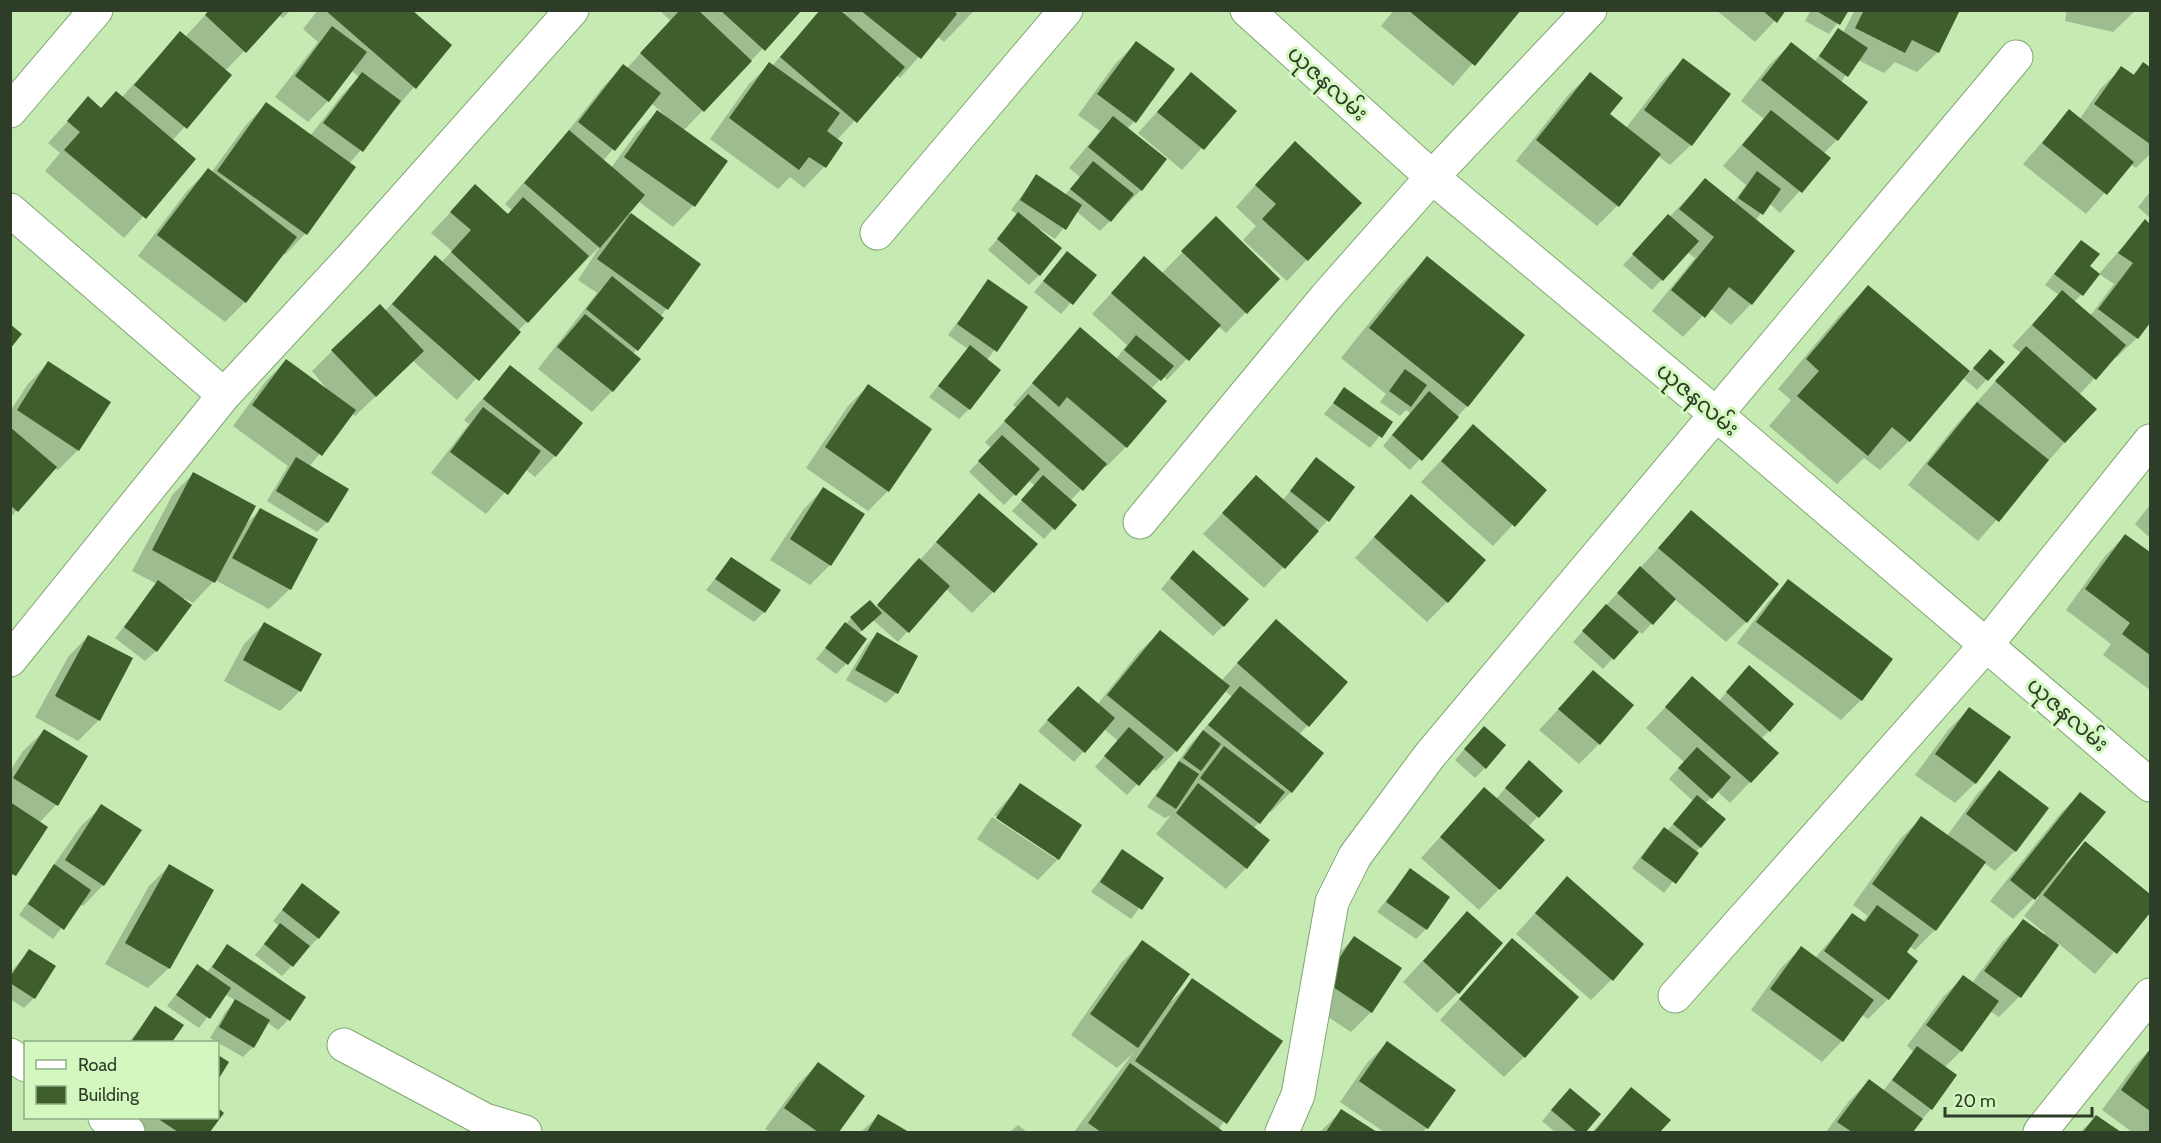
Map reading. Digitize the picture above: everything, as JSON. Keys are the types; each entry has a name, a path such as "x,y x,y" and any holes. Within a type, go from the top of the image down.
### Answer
{"street":[{"path":"10,111 96,10"},
{"path":"10,660 224,395 352,257 572,10"},
{"path":"878,233 1066,10"},
{"name":"ယုဇနလမ်း","path":"1247,10 1432,177 1716,414 2151,784"},
{"path":"1140,522 1326,297 1432,177 1590,10"},
{"path":"1282,1132 1298,1095 1332,902 1355,856 1430,755 2016,57"},
{"path":"10,210 224,395"},
{"path":"1675,996 1987,644 2151,441"},
{"path":"2040,1132 2151,995"},
{"path":"344,1045 485,1120 525,1132"},
{"path":"10,1055 24,1064"},
{"path":"107,1119 128,1132"}],"building":[{"path":"209,10 285,10 246,53 205,15"},
{"path":"325,10 412,10 452,45 416,89"},
{"path":"680,10 698,10 752,61 704,112 640,53"},
{"path":"720,10 802,10 765,51"},
{"path":"820,10 840,10 905,67 857,123 780,57"},
{"path":"860,10 953,10 957,14 921,59"},
{"path":"1408,10 1521,10 1475,66"},
{"path":"1762,10 1786,10 1777,23"},
{"path":"1815,10 1849,10 1840,25"},
{"path":"1864,10 1960,10 1939,53 1912,40 1905,53 1855,28"},
{"path":"332,26 367,52 329,102 295,76"},
{"path":"1838,28 1868,48 1848,77 1819,56"},
{"path":"180,31 232,75 187,129 134,85"},
{"path":"1136,41 1175,69 1136,123 1097,94"},
{"path":"1791,42 1868,102 1838,141 1761,80"},
{"path":"1683,58 1731,94 1692,146 1644,110"},
{"path":"769,62 840,113 827,131 843,143 826,168 809,157 799,170 729,118"},
{"path":"2143,62 2150,67 2150,144 2094,104 2121,66 2134,75"},
{"path":"623,64 661,93 615,151 578,122"},
{"path":"362,72 401,101 363,152 323,123"},
{"path":"1191,72 1237,111 1204,150 1157,112"},
{"path":"1590,72 1623,98 1610,114 1661,154 1619,207 1536,140"},
{"path":"116,91 196,159 146,219 64,150 80,132 67,121 88,96 101,108"},
{"path":"266,102 356,167 307,235 217,171"},
{"path":"2069,109 2134,162 2107,195 2042,143"},
{"path":"657,110 728,161 695,207 624,157"},
{"path":"1771,110 1831,158 1802,193 1742,145"},
{"path":"1113,116 1167,159 1142,191 1088,147"},
{"path":"569,130 645,195 600,248 524,183"},
{"path":"1295,141 1362,203 1308,261 1262,219 1276,204 1255,185"},
{"path":"1093,161 1134,194 1111,222 1070,189"},
{"path":"208,168 297,237 246,303 157,235"},
{"path":"1757,171 1781,189 1763,215 1738,198"},
{"path":"1036,174 1082,205 1066,230 1020,200"},
{"path":"1705,178 1795,251 1752,305 1729,287 1705,318 1671,290 1714,237 1679,209"},
{"path":"475,184 508,214 523,197 589,256 528,323 451,252 471,230 450,212"},
{"path":"1018,212 1062,248 1040,276 997,239"},
{"path":"631,213 701,264 668,310 597,259"},
{"path":"1668,214 1699,241 1663,281 1632,254"},
{"path":"1216,216 1280,279 1247,314 1181,251"},
{"path":"2145,219 2150,224 2150,323 2138,339 2098,309 2133,263 2118,253"},
{"path":"2081,240 2100,254 2090,266 2100,274 2083,296 2054,274"},
{"path":"1067,251 1097,275 1073,305 1043,281"},
{"path":"435,255 521,332 479,381 392,304"},
{"path":"1144,256 1221,325 1189,361 1111,293"},
{"path":"1427,256 1525,335 1468,407 1369,328"},
{"path":"612,276 664,318 638,351 586,309"},
{"path":"988,279 1028,307 997,352 957,324"},
{"path":"1868,285 1970,371 1910,442 1892,427 1868,456 1797,396 1819,371 1806,359"},
{"path":"2062,290 2126,345 2096,380 2032,325"},
{"path":"380,304 424,351 376,397 331,350"},
{"path":"585,314 641,359 613,392 557,347"},
{"path":"10,324 22,334 10,349"},
{"path":"1080,327 1167,401 1127,448 1067,397 1059,407 1032,383"},
{"path":"1136,335 1174,366 1161,381 1124,350"},
{"path":"970,345 1001,370 970,410 938,386"},
{"path":"2026,346 2097,409 2065,443 1995,381"},
{"path":"1990,349 2005,362 1988,381 1973,368"},
{"path":"286,359 356,410 322,456 252,405"},
{"path":"48,361 111,402 79,451 17,410"},
{"path":"510,365 583,423 556,457 483,399"},
{"path":"1405,369 1427,385 1411,407 1389,391"},
{"path":"868,384 932,429 889,492 825,447"},
{"path":"1344,387 1393,422 1382,438 1333,403"},
{"path":"1429,391 1459,417 1422,461 1392,435"},
{"path":"1028,394 1107,464 1083,491 1004,421"},
{"path":"1977,402 2049,460 1999,522 1927,464"},
{"path":"483,407 541,451 508,495 450,452"},
{"path":"1473,424 1547,490 1515,527 1441,461"},
{"path":"10,427 57,467 18,512 10,505"},
{"path":"1002,435 1040,469 1016,496 978,461"},
{"path":"296,457 349,489 328,523 276,491"},
{"path":"1316,457 1355,487 1329,522 1290,491"},
{"path":"193,472 256,506 215,583 152,550"},
{"path":"1043,475 1077,505 1055,530 1021,500"},
{"path":"1256,475 1319,531 1285,569 1222,513"},
{"path":"823,487 865,514 831,566 790,539"},
{"path":"979,493 1038,544 994,593 936,542"},
{"path":"1411,494 1486,560 1448,603 1374,537"},
{"path":"260,508 318,539 291,590 232,558"},
{"path":"1691,510 1779,584 1747,623 1658,548"},
{"path":"2125,534 2150,552 2150,655 2122,634 2130,623 2085,589"},
{"path":"1193,550 1249,599 1224,627 1170,578"},
{"path":"731,557 781,590 765,613 715,579"},
{"path":"919,558 950,586 909,633 877,605"},
{"path":"1640,566 1676,599 1653,625 1617,593"},
{"path":"1788,579 1893,659 1862,701 1756,622"},
{"path":"158,580 192,605 157,652 124,627"},
{"path":"870,600 882,613 862,631 850,617"},
{"path":"1606,604 1639,632 1614,660 1582,631"},
{"path":"1276,619 1348,682 1309,727 1237,663"},
{"path":"264,622 322,654 301,692 243,660"},
{"path":"845,622 867,639 848,665 825,648"},
{"path":"1160,630 1230,686 1177,752 1107,695"},
{"path":"877,632 918,656 898,694 855,670"},
{"path":"88,635 133,658 100,721 55,696"},
{"path":"1749,665 1794,704 1770,732 1726,692"},
{"path":"1593,670 1634,705 1600,745 1558,709"},
{"path":"1692,676 1779,753 1751,783 1665,707"},
{"path":"1078,686 1115,718 1085,753 1047,720"},
{"path":"1240,686 1324,753 1292,793 1208,725"},
{"path":"1969,707 2011,737 1976,784 1935,754"},
{"path":"1484,726 1506,745 1486,769 1464,749"},
{"path":"1129,727 1164,757 1139,786 1104,756"},
{"path":"44,729 88,756 58,806 13,778"},
{"path":"1203,730 1221,744 1201,771 1183,758"},
{"path":"1224,746 1285,792 1260,824 1200,778"},
{"path":"1697,747 1731,777 1712,799 1678,768"},
{"path":"1529,760 1563,791 1539,818 1505,788"},
{"path":"1179,761 1199,774 1176,809 1156,796"},
{"path":"1999,770 2049,808 2016,852 1966,814"},
{"path":"1020,783 1082,825 1059,860 996,818"},
{"path":"1198,783 1270,840 1247,869 1176,813"},
{"path":"1484,787 1545,840 1500,890 1440,837"},
{"path":"2080,792 2106,812 2035,900 2010,880"},
{"path":"1697,795 1726,819 1701,848 1673,824"},
{"path":"10,802 48,827 16,876 10,873"},
{"path":"101,804 142,830 104,886 65,860"},
{"path":"1921,816 1986,862 1936,931 1872,884"},
{"path":"1664,827 1699,853 1676,884 1641,858"},
{"path":"2085,841 2150,894 2150,913 2117,954 2043,895"},
{"path":"1122,849 1164,878 1142,910 1100,882"},
{"path":"54,864 91,890 64,930 28,904"},
{"path":"169,864 214,890 170,969 125,943"},
{"path":"1410,868 1450,897 1427,930 1386,902"},
{"path":"1567,876 1644,944 1613,981 1535,913"},
{"path":"302,883 340,912 319,939 282,910"},
{"path":"1877,905 1919,935 1907,952 1918,961 1889,1000 1824,951 1852,913 1865,922"},
{"path":"1467,911 1503,943 1459,994 1423,961"},
{"path":"2023,919 2059,945 2021,998 1984,971"},
{"path":"280,923 310,946 293,967 264,944"},
{"path":"1354,936 1402,968 1372,1013 1324,981"},
{"path":"1512,938 1579,997 1525,1058 1459,999"},
{"path":"1142,940 1190,974 1138,1048 1090,1014"},
{"path":"227,944 306,997 290,1021 212,967"},
{"path":"1801,946 1874,1000 1843,1042 1770,989"},
{"path":"29,949 56,966 35,999 10,983 10,977"},
{"path":"197,964 231,988 210,1019 176,995"},
{"path":"1963,975 1999,1001 1962,1052 1926,1025"},
{"path":"1192,978 1283,1041 1227,1124 1135,1061"},
{"path":"235,999 270,1020 254,1048 219,1027"},
{"path":"155,1006 184,1025 173,1041 132,1041"},
{"path":"1387,1041 1456,1090 1428,1129 1359,1081"},
{"path":"1917,1046 1957,1075 1932,1110 1892,1080"},
{"path":"2150,1049 2150,1111 2121,1090"},
{"path":"219,1056 229,1062 219,1078"},
{"path":"818,1062 865,1096 839,1132 818,1132 784,1108"},
{"path":"1130,1063 1224,1132 1101,1132 1088,1123"},
{"path":"1869,1079 1923,1119 1913,1132 1852,1132 1837,1122"},
{"path":"1631,1087 1671,1120 1660,1132 1594,1132"},
{"path":"1570,1088 1601,1114 1586,1132 1577,1132 1551,1110"},
{"path":"219,1109 224,1113 210,1132 178,1132 158,1119 219,1119"},
{"path":"1341,1109 1377,1132 1326,1132"},
{"path":"878,1114 909,1132 867,1132"},
{"path":"2096,1115 2121,1132 2083,1132"}]}
